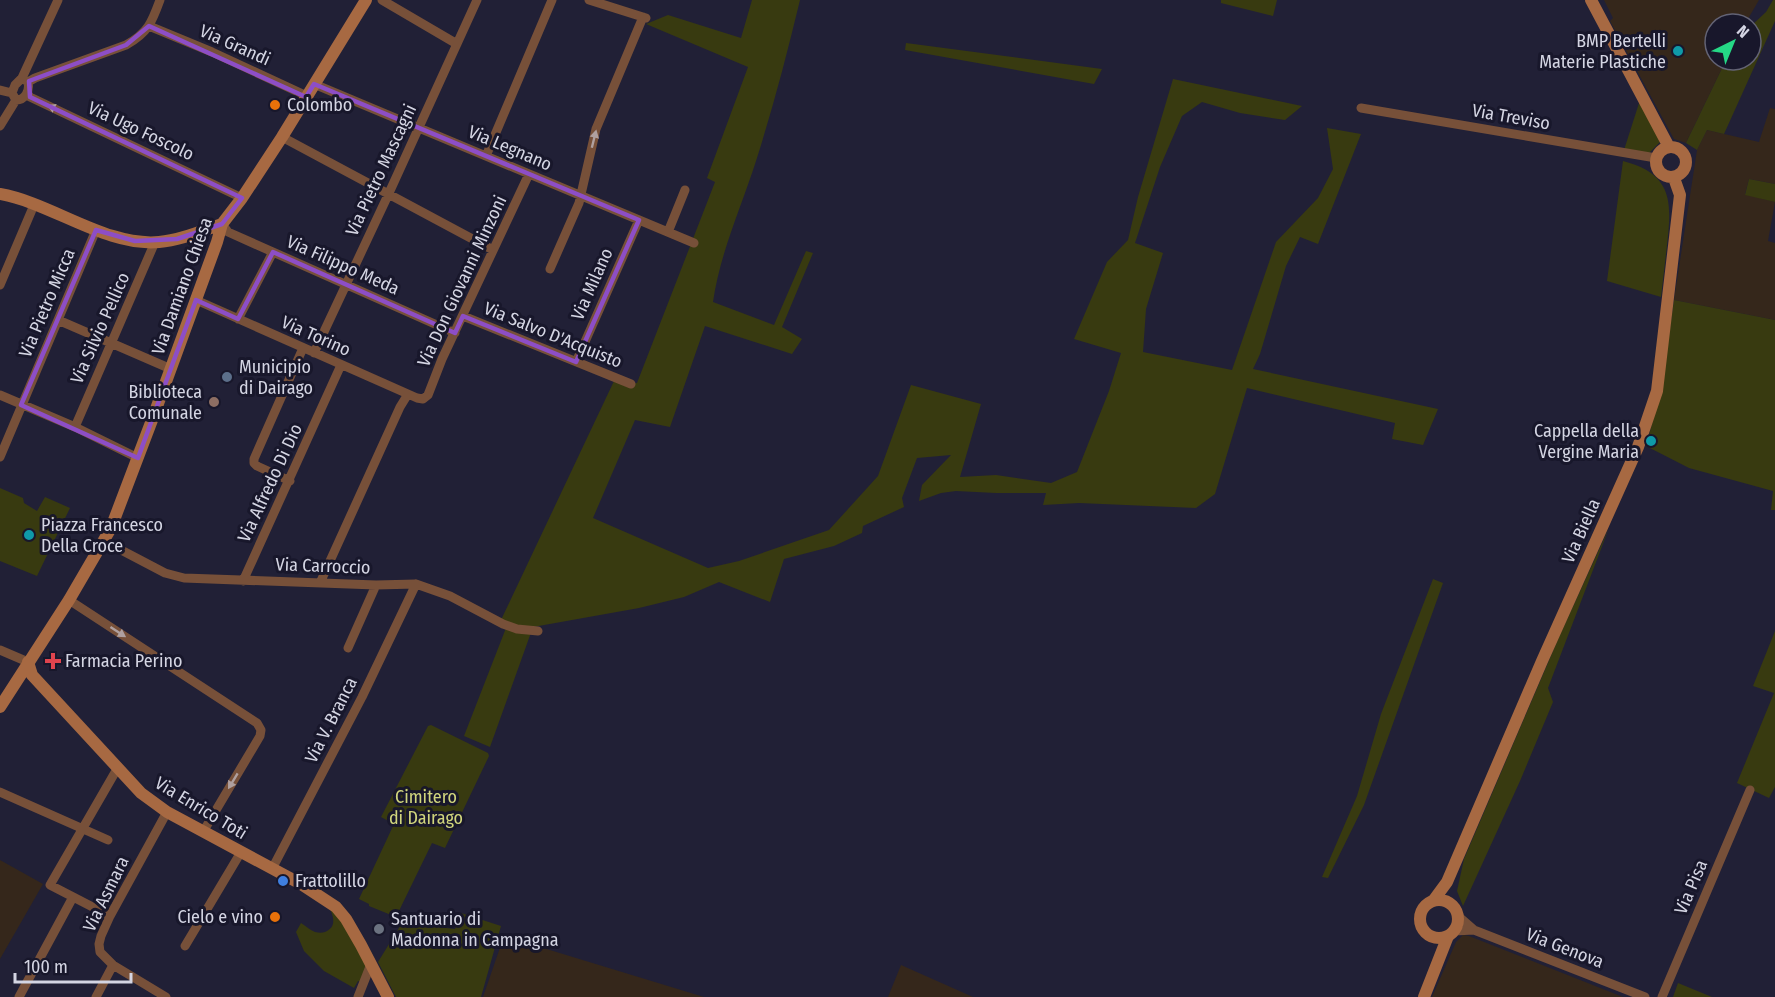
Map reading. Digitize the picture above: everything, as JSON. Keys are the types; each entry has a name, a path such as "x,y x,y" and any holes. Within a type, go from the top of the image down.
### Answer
{"street":[{"path":"25,80 58,0"},
{"path":"0,126 14,97 15,85 126,45 143,34 160,0"},
{"name":"Via Damiano Chiesa","path":"0,706 69,600 104,541 138,458 222,224 282,137 366,0"},
{"path":"382,0 457,44"},
{"name":"Via Pietro Mascagni","path":"314,353 477,0"},
{"path":"486,156 552,0"},
{"path":"550,269 579,203 596,129 644,17 589,0"},
{"path":"1591,0 1669,147"},
{"name":"Via Grandi","path":"149,26 306,96"},
{"path":"0,90 22,99 29,87 25,80"},
{"name":"Via Legnano","path":"314,84 694,243"},
{"name":"Via Ugo Foscolo","path":"27,93 30,97 242,198"},
{"name":"Via Treviso","path":"1361,108 1656,158"},
{"path":"282,137 493,250"},
{"path":"1669,147 1681,150 1686,158 1685,168 1679,176 1674,178 1659,173 1656,168 1656,158 1661,151 1669,147"},
{"name":"Via Don Giovanni Minzoni","path":"423,399 428,395 529,174"},
{"name":"Via Biella","path":"1432,901 1447,882 1542,661 1638,447 1657,391 1680,195 1674,178"},
{"path":"668,232 685,190"},
{"path":"0,194 129,240 156,242 187,237 222,224"},
{"path":"0,285 34,205"},
{"name":"Via Milano","path":"576,362 639,220"},
{"name":"Via Filippo Meda","path":"222,224 228,232 455,333"},
{"name":"Via Pietro Micca","path":"0,457 96,230"},
{"name":"Via Silvio Pellico","path":"75,427 156,242"},
{"path":"238,319 273,252"},
{"name":"Via Torino","path":"196,300 423,399"},
{"name":"Via Salvo D'Acquisto","path":"464,316 631,384"},
{"path":"58,321 171,369"},
{"path":"290,481 257,466 254,459 303,348"},
{"name":"Via Alfredo Di Dio","path":"243,581 341,365"},
{"path":"320,583 408,394"},
{"path":"0,395 75,427 138,458"},
{"name":"Via Carroccio","path":"104,541 165,573 194,579 376,585 416,584 450,596 503,624 538,632"},
{"name":"Via V. Branca","path":"272,869 362,697 416,584"},
{"path":"348,648 376,585"},
{"path":"69,600 257,723 261,730 260,736 203,832"},
{"path":"0,650 28,662"},
{"name":"Via Enrico Toti","path":"28,662 32,675 117,770 141,793 167,812 322,897 336,907 346,918 388,997"},
{"path":"110,916 50,885 117,770"},
{"name":"Via Pisa","path":"1662,997 1750,790"},
{"path":"0,792 108,840"},
{"name":"Via Asmara","path":"113,965 100,952 102,936 110,916 167,812"},
{"path":"185,945 240,852"},
{"path":"1447,882 1450,904"},
{"path":"19,997 73,897"},
{"path":"1424,997 1458,921 1456,911 1445,901 1432,901 1424,908 1420,918 1437,964"},
{"name":"Via Genova","path":"1458,916 1474,930 1645,997"},
{"name":"Via Genova","path":"1451,934 1474,930"},
{"path":"1427,934 1438,938 1451,934"},
{"path":"358,997 371,964"},
{"path":"96,997 113,965 166,997"}],"highlighted area":[{"path":"149,26 306,97 314,84 639,220 576,362 463,316 455,333 273,252 238,319 196,300 138,458 21,405 96,230 135,241 177,239 222,224 242,198 30,97 29,81 126,45"}],"shaded area":[{"name":"BMP Bertelli Materie Plastiche","path":"1604,0 1759,0 1752,12 1703,12 1703,72 1720,72 1686,143 1674,139 1610,21 1613,18"},
{"path":"1770,108 1775,109 1775,184 1749,179 1745,194 1775,202 1768,241 1775,243 1775,320 1674,300 1697,150 1707,130 1759,142"},
{"path":"0,860 43,884 0,959"},
{"path":"1463,935 1623,997 1432,997 1456,942"},
{"path":"504,936 704,997 483,997"},
{"path":"901,965 973,997 888,997"}],"green space":[{"path":"752,0 800,0 768,121 726,248 713,302 774,325 806,251 813,253 782,327 802,339 792,354 705,326 670,427 635,420 593,518 708,568 739,561 829,530 878,476 911,385 981,404 960,477 996,475 1051,483 1077,472 1109,391 1121,353 1074,339 1107,262 1128,240 1138,197 1173,79 1302,106 1285,120 1240,113 1202,102 1182,116 1160,167 1135,243 1163,253 1146,309 1143,352 1232,370 1276,242 1318,198 1333,169 1327,128 1361,134 1318,244 1300,237 1286,266 1260,354 1253,369 1438,409 1423,445 1392,439 1395,423 1247,388 1215,494 1196,508 1079,503 1043,505 1046,493 956,491 941,493 919,501 922,485 951,455 917,458 902,498 904,507 863,526 862,533 834,546 784,559 770,602 719,582 684,597 639,608 533,627 490,747 464,736 506,628 501,620 614,381 620,384 637,383 715,182 707,178 748,67 646,24 668,15 741,38"},
{"path":"1221,0 1277,0 1273,16 1221,3"},
{"path":"1775,0 1775,21 1763,48 1763,15"},
{"path":"906,43 1102,69 1094,84 905,50"},
{"path":"1720,72 1752,72 1724,134 1707,130 1697,150 1686,143"},
{"path":"1640,100 1660,142 1648,154 1624,150"},
{"path":"1623,161 1652,174 1666,192 1669,230 1661,297 1607,281"},
{"path":"1749,179 1775,184 1775,202 1745,195"},
{"path":"1674,300 1775,320 1775,510 1771,510 1773,491 1689,468 1646,446 1661,391"},
{"name":"Piazza Francesco Della Croce","path":"0,488 23,498 24,503 37,511 45,497 70,508 37,576 0,561"},
{"path":"1609,528 1548,688 1553,702 1463,906 1457,891 1464,859 1559,637"},
{"path":"1433,579 1443,583 1364,805 1328,878 1322,877 1357,796 1381,714"},
{"path":"1775,631 1775,787 1769,798 1737,783 1774,693 1753,686"},
{"name":"Cimitero di Dairago","path":"431,725 488,753 489,756 445,848 432,843 396,917 369,906 359,899 394,824 381,817 428,726"},
{"path":"328,905 344,923 367,965 361,982 358,981 354,988 324,971 304,951 296,932 301,923 315,932 323,933 329,930 333,920"},
{"path":"461,913 501,926 481,997 396,997 378,962 402,923 455,929"},
{"path":"1678,983 1712,997 1673,997"}],"place":[{"name":"BMP Bertelli Materie Plastiche","path":"1678,51"},
{"name":"Colombo","path":"275,105"},
{"name":"Municipio di Dairago","path":"227,377"},
{"name":"Biblioteca Comunale","path":"214,402"},
{"name":"Cappella della Vergine Maria","path":"1651,441"},
{"name":"Piazza Francesco Della Croce","path":"29,535"},
{"name":"Farmacia Perino","path":"53,661"},
{"name":"Frattolillo","path":"283,881"},
{"name":"Cielo e vino","path":"275,917"},
{"name":"Santuario di Madonna in Campagna","path":"379,929"}]}
